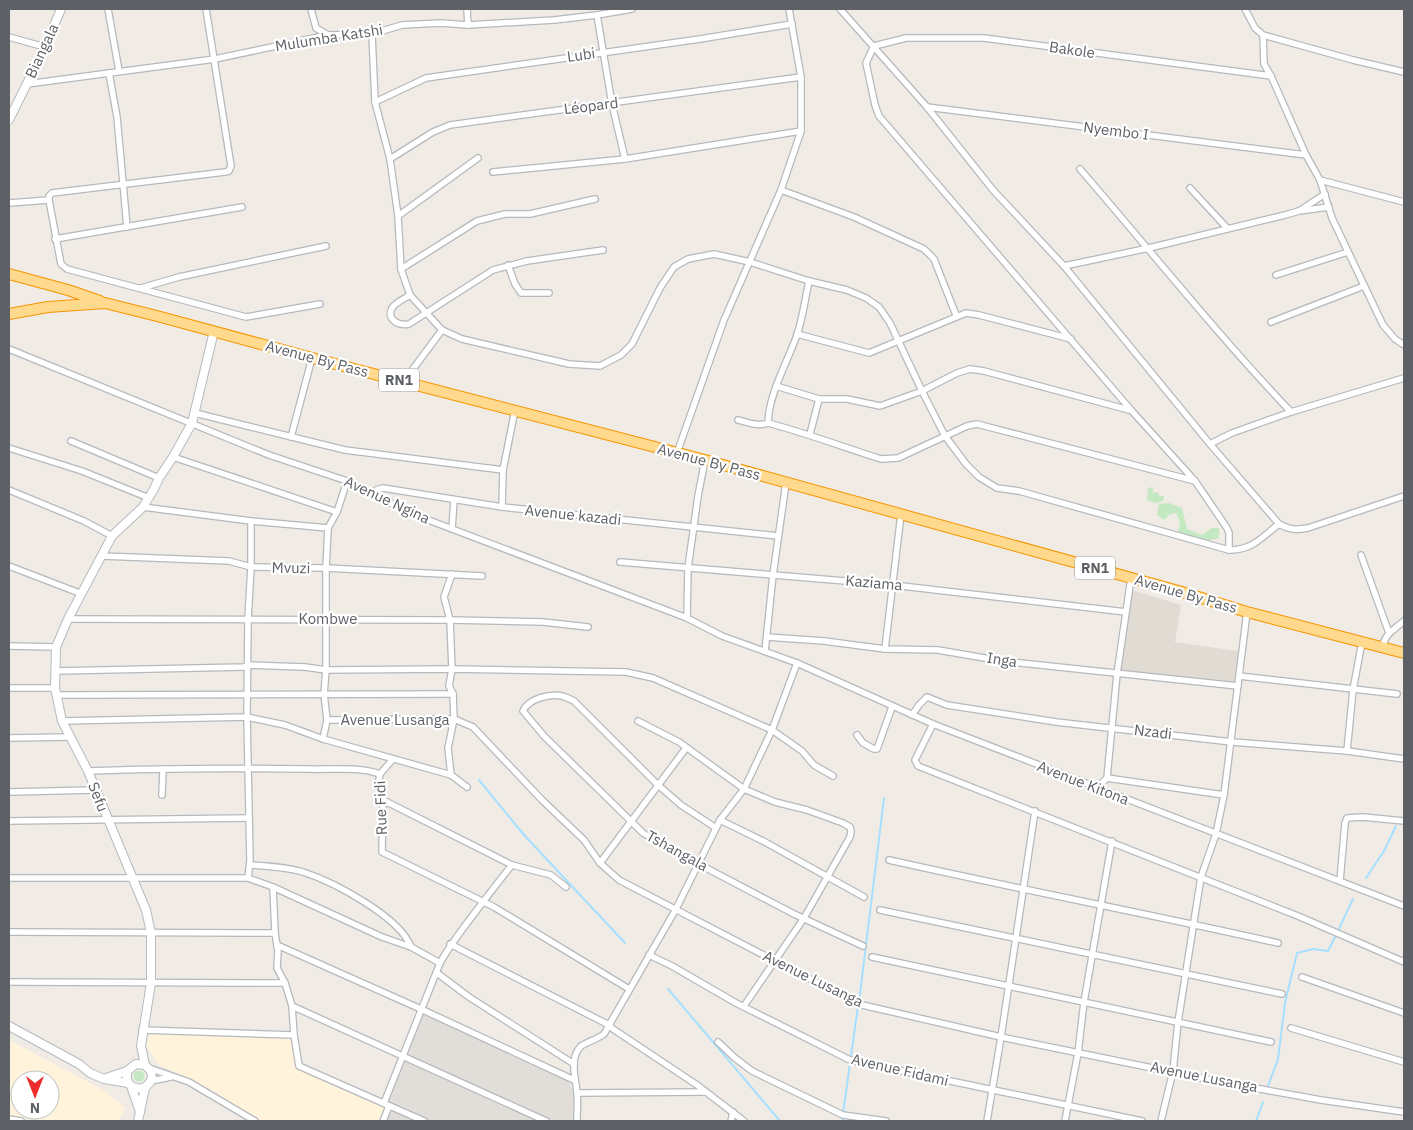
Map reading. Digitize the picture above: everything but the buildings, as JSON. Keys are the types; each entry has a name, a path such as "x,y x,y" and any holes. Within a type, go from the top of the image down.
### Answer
{"highway":[{"path":"9,274 68,290 105,303"},
{"name":"Avenue By Pass","path":"9,314 48,307 105,303 705,460 1182,592 1247,612 1404,653"}],"street":[{"name":"Biangala","path":"9,120 61,9"},
{"path":"108,9 119,71"},
{"path":"206,9 231,166 229,171 52,193 49,196 49,200 61,264 67,269 246,318 320,304"},
{"path":"312,9 316,28 328,36"},
{"path":"467,9 468,25"},
{"name":"Mulumba Katshi","path":"27,84 215,59 328,36 372,34 402,26 441,23 468,25 554,20 597,15 613,10 632,9"},
{"path":"677,453 724,320 781,190 801,131 801,77 789,9"},
{"path":"840,9 927,107 993,190 1064,266 1210,444 1279,524 1287,529 1294,530 1308,528 1404,496"},
{"path":"1245,9 1255,28 1263,34 1353,60 1404,72"},
{"path":"597,15 612,104 625,159"},
{"name":"Lubi","path":"375,102 426,78 792,24"},
{"path":"372,34 375,102 390,159 398,216 401,269 410,295 442,330 462,339 561,363 600,366 621,355 632,344 660,288 674,267 688,259 714,254 750,262 809,281 847,290 866,298 879,307 890,323 945,436 966,464 979,477 997,488 1019,490 1229,550 1237,550 1259,541 1279,524"},
{"path":"1263,34 1264,64 1306,155 1320,180 1328,207 1348,252 1388,333 1404,345"},
{"path":"9,37 45,46"},
{"name":"Bakole","path":"874,46 906,38 984,38 1271,76"},
{"path":"874,46 866,63 879,116 1131,410 1195,481 1229,532 1229,550"},
{"path":"109,73 117,117 127,227"},
{"name":"Léopard","path":"390,159 443,127 801,77"},
{"name":"Nyembo I","path":"927,107 1306,155"},
{"path":"493,172 625,159 801,131"},
{"path":"398,216 478,158"},
{"path":"1080,169 1149,248 1236,354 1290,412"},
{"path":"1320,180 1404,202"},
{"path":"1190,188 1227,228"},
{"path":"781,190 854,217 924,249 934,259 956,316"},
{"path":"1299,211 1325,194"},
{"path":"401,269 477,220 505,214 530,214 595,199"},
{"path":"9,203 49,200"},
{"path":"55,239 242,207"},
{"path":"1064,266 1149,248 1299,211 1328,207"},
{"path":"139,288 188,275 326,246"},
{"path":"410,295 393,307 391,316 394,321 404,325 427,313 493,270 527,261 603,250"},
{"path":"1276,276 1348,252"},
{"path":"508,266 520,293 548,292"},
{"path":"768,423 768,414 776,386 797,334 809,281"},
{"path":"1271,322 1364,286"},
{"path":"797,334 863,352 874,352 966,313 1071,338"},
{"path":"404,382 442,330"},
{"name":"Sefu","path":"141,1046 142,1030 147,1015 151,983 151,933 146,910 88,771 62,721 56,691 56,647 68,619 112,536 149,498 192,423 214,331"},
{"name":"Avenue Ngina","path":"9,349 269,455 347,481 410,513 687,618 722,636 765,651"},
{"path":"292,437 312,358"},
{"path":"776,386 819,399 846,399 880,406 922,392 957,373 970,369 984,371 1131,410"},
{"path":"1210,444 1290,412 1404,378"},
{"path":"810,434 819,399"},
{"path":"502,507 503,470 515,410"},
{"path":"195,413 345,450 503,470"},
{"path":"738,420 764,425 768,423 810,434 882,459 891,460 967,426 977,424 1195,481"},
{"path":"71,441 159,478"},
{"path":"9,448 82,470 149,498"},
{"path":"173,458 336,512"},
{"path":"687,618 688,568 705,460"},
{"path":"322,738 327,720 324,694 328,528 347,481"},
{"path":"765,651 786,483"},
{"name":"Avenue kazadi","path":"374,496 376,490 383,488 502,507 778,536"},
{"path":"9,490 84,521 112,536"},
{"path":"452,529 454,500"},
{"path":"142,507 251,522 328,528"},
{"path":"885,649 901,514"},
{"path":"248,878 250,865 247,717 251,522"},
{"path":"1361,555 1389,633"},
{"name":"Mvuzi","path":"102,556 229,561 251,567 326,568 482,576"},
{"name":"Kaziama","path":"620,562 893,585 1126,612"},
{"path":"9,566 82,594"},
{"path":"451,775 448,748 454,719 453,694 449,686 452,669 450,620 444,597 452,574"},
{"path":"1097,788 1107,778 1117,674 1131,578"},
{"path":"1162,1121 1173,1071 1192,924 1201,877 1216,834 1224,795 1247,612"},
{"name":"Kombwe","path":"68,619 326,618 543,622 588,627"},
{"path":"1391,649 1383,645 1384,640 1389,633 1404,622"},
{"name":"Inga","path":"766,637 824,641 885,649 938,650 1002,661 1238,686"},
{"path":"1347,751 1353,690 1362,642"},
{"path":"9,646 56,647"},
{"name":"Avenue Kitona","path":"765,651 797,663 912,716 1404,906"},
{"path":"577,1121 577,1093 574,1080 576,1054 580,1047 598,1039 604,1034 676,910 720,820 744,789 772,730 797,663"},
{"path":"56,671 244,667 248,665 300,666 326,670 614,671 640,674 692,694 772,730 802,751 814,765 833,776"},
{"path":"1239,676 1397,694"},
{"path":"9,688 56,691 453,694"},
{"name":"Tshangala","path":"658,785 574,701 564,696 541,698 527,704 523,711 544,736 643,833 668,848 862,946"},
{"name":"Nzadi","path":"912,716 918,704 927,697 947,705 1056,722 1232,742 1347,751 1404,759"},
{"path":"857,735 863,743 874,749 877,748 892,707"},
{"path":"62,721 247,717 285,725 393,760 451,775 467,787"},
{"name":"Avenue Lusanga","path":"327,720 454,719 467,724 474,728 542,800 584,840 600,863 619,880 858,1004 1001,1037 1212,1080 1321,1100 1404,1112"},
{"path":"638,721 686,748 744,789 775,802 807,810 850,827 850,837 804,918 744,1006"},
{"path":"933,724 915,760 918,766 1112,841 1404,962"},
{"path":"9,738 70,737"},
{"path":"600,863 686,748"},
{"path":"380,774 393,760"},
{"path":"162,795 163,769"},
{"name":"Rue Fidi","path":"88,771 163,769 365,770 380,774 379,780 383,800 382,852 484,902 629,989"},
{"path":"1107,778 1224,795"},
{"path":"658,785 682,805 716,828"},
{"path":"9,792 95,790"},
{"path":"383,800 512,865 548,874 566,887"},
{"path":"987,1121 1035,811"},
{"path":"1340,881 1347,818 1362,817 1404,821"},
{"path":"9,821 249,818"},
{"path":"720,820 864,897"},
{"path":"1065,1121 1078,1053 1084,1002 1112,841"},
{"path":"889,860 1278,943"},
{"path":"250,865 286,868 330,883 384,916 408,938 411,947"},
{"path":"384,1121 387,1104 402,1056 440,963 450,944 512,865"},
{"path":"9,878 248,878 273,886 382,937 411,947 440,963"},
{"path":"273,886 277,968 292,1006 299,1066 424,1121"},
{"path":"880,910 1282,994"},
{"path":"9,932 274,933"},
{"path":"450,944 609,1025 613,1030 705,1092 744,1121"},
{"path":"277,946 574,1080"},
{"name":"Avenue Fidami","path":"649,955 850,1060 1142,1121"},
{"path":"872,957 1271,1042"},
{"path":"437,973 470,997 574,1064"},
{"path":"1302,977 1404,1013"},
{"path":"9,982 284,983"},
{"path":"292,1006 546,1121"},
{"path":"9,1026 104,1079 138,1089 173,1077"},
{"path":"1291,1028 1404,1062"},
{"path":"142,1030 294,1035"},
{"path":"718,1042 735,1058 752,1070 843,1115 886,1121"},
{"path":"139,1118 152,1076 147,1067 141,1046"},
{"path":"139,1118 126,1077 141,1046"},
{"path":"104,1079 138,1063 189,1082 255,1121"},
{"path":"577,1093 705,1092"},
{"path":"731,1121 732,1112"},
{"path":"9,1119 21,1121"}],"shaded area":[{"path":"1132,590 1181,605 1175,642 1238,651 1235,682 1120,671"},
{"path":"423,1010 569,1082 574,1093 575,1121 550,1121 404,1056"},
{"path":"149,1033 295,1039 299,1066 389,1106 383,1121 257,1121 203,1086 158,1064 147,1047"},
{"path":"9,1040 105,1091 125,1108 119,1121 34,1120 60,1120 60,1070 10,1070 10,1115"},
{"path":"402,1058 541,1121 431,1121 388,1103"},
{"path":"391,1108 419,1121 385,1121"}],"green space":[{"path":"1153,487 1153,493 1157,492 1160,496 1164,496 1163,501 1155,503 1147,500 1148,488"},
{"path":"1169,503 1182,508 1187,529 1202,535 1212,528 1219,528 1219,538 1198,540 1178,532 1180,522 1176,513 1170,514 1164,520 1157,515 1159,504"},
{"path":"139,1070 145,1076 139,1082 133,1076"}],"waterway":[{"path":"479,780 525,836 625,943"},
{"path":"859,1002 884,798"},
{"path":"1366,878 1384,851 1396,826"},
{"path":"1338,931 1353,899"},
{"path":"1268,1086 1278,1059 1285,1003 1297,953 1313,949 1328,951 1336,935"},
{"path":"668,989 780,1121"},
{"path":"842,1121 858,1006"},
{"path":"1256,1121 1263,1102"}]}
